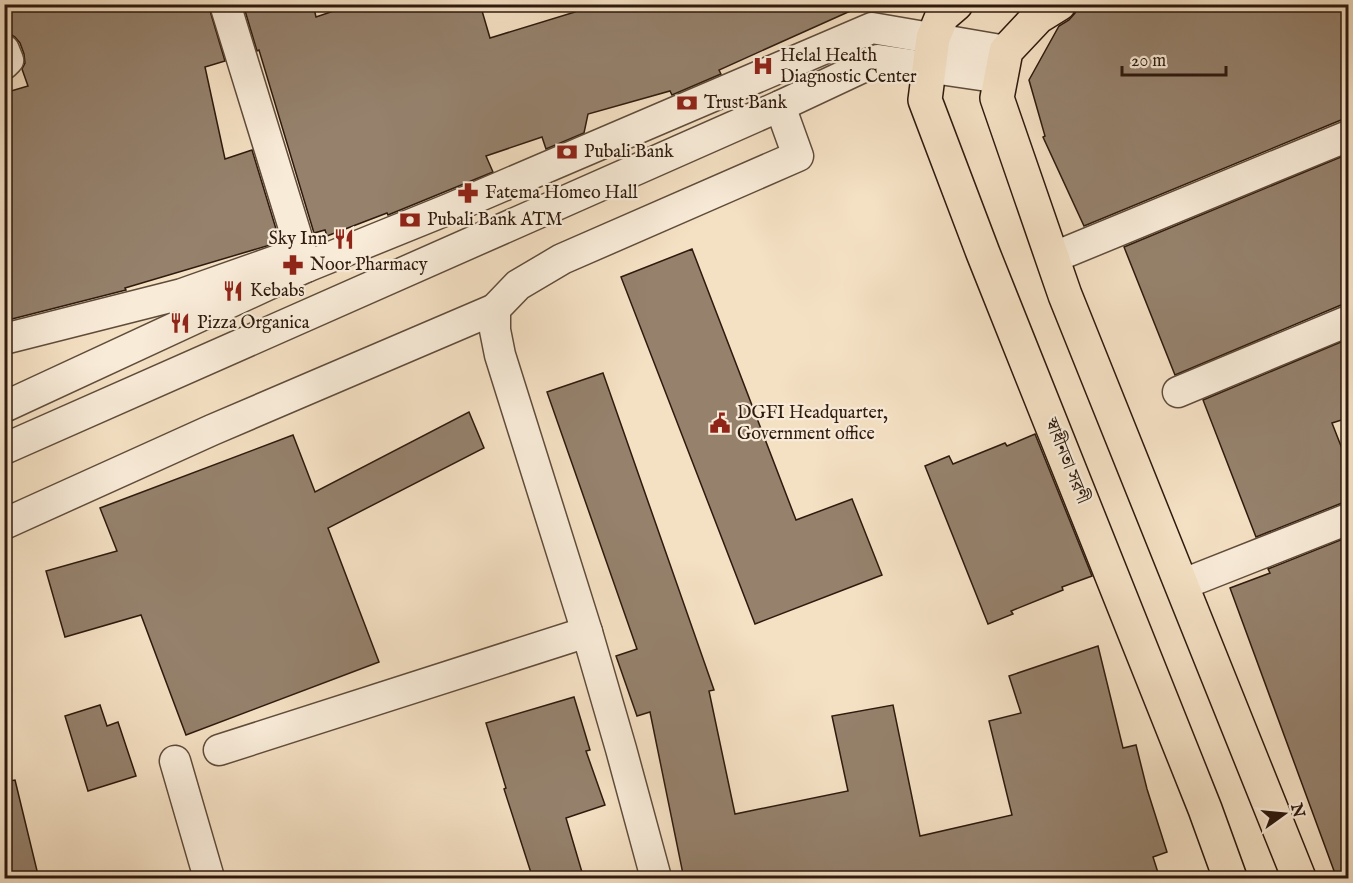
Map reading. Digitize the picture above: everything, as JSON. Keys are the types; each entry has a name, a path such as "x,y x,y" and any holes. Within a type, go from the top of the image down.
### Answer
{"main road":[{"path":"931,53 942,16 956,4"},
{"path":"1059,4 1038,16 1001,75 1052,258 1089,357 1299,879"},
{"name":"স্বাধীনতা সরণী","path":"931,53 925,99 982,253 1184,754 1230,879"}],"street":[{"path":"225,4 304,260"},
{"path":"4,339 182,294 304,260 460,204 872,28 931,53 1001,75"},
{"path":"4,50 8,60 4,64"},
{"path":"4,450 780,106 878,60 931,53"},
{"path":"4,524 212,430 495,309 518,285 562,259 798,156 780,106"},
{"path":"1052,258 1348,136"},
{"path":"4,407 304,260"},
{"path":"495,309 495,330 500,355 587,632 656,879"},
{"path":"1178,392 1348,321"},
{"path":"1181,585 1348,519"},
{"path":"219,750 587,632"},
{"path":"175,761 209,879"}],"building":[{"path":"4,4 208,4 225,61 205,67 225,159 252,150 280,242 125,288 126,290 4,321 4,93 28,86 22,69 25,63 24,54 20,43 10,34 4,18"},
{"path":"243,4 313,4 316,17 354,4 480,4 490,38 575,12 573,4 866,4 719,70 721,74 672,95 670,91 588,114 584,133 546,149 542,137 486,156 493,172 388,215 387,213 327,236 325,230 314,233"},
{"path":"1083,4 1348,4 1348,119 1084,226 1043,137 1045,136 1029,80 1059,26 1069,20 1077,7"},
{"path":"1348,154 1348,304 1175,375 1124,247"},
{"path":"692,249 796,520 852,499 882,575 755,624 621,277"},
{"path":"1348,339 1348,418 1332,423 1348,464 1348,502 1256,537 1203,400"},
{"path":"603,373 714,690 709,691 735,814 848,791 832,716 893,705 920,836 1012,815 989,721 1021,713 1009,676 1098,646 1123,748 1136,745 1167,852 1153,857 1160,879 684,879 650,712 637,716 616,656 637,649 547,392"},
{"path":"469,412 484,448 328,528 379,662 186,735 141,615 65,637 46,571 117,551 100,508 293,435 315,492"},
{"path":"1035,434 1092,576 1062,587 1063,590 1011,611 1013,614 988,624 925,466 949,456 953,464 1005,443 1007,446"},
{"path":"1348,537 1348,879 1337,879 1230,588 1270,573 1268,569"},
{"path":"574,697 590,750 586,751 605,805 566,818 584,879 533,879 504,789 506,788 486,723"},
{"path":"100,705 107,726 118,722 136,776 88,791 65,716"},
{"path":"15,780 39,879 4,879 4,782"}],"place":[{"name":"Helal Health Diagnostic Center","path":"763,66"},
{"name":"Trust Bank","path":"687,103"},
{"name":"Pubali Bank","path":"567,152"},
{"name":"Fatema Homeo Hall","path":"468,193"},
{"name":"Pubali Bank ATM","path":"410,220"},
{"name":"Sky Inn","path":"344,239"},
{"name":"Noor Pharmacy","path":"293,265"},
{"name":"Kebabs","path":"233,291"},
{"name":"Pizza Organica","path":"180,323"},
{"name":"DGFI Headquarter, Government office","path":"720,423"}]}
